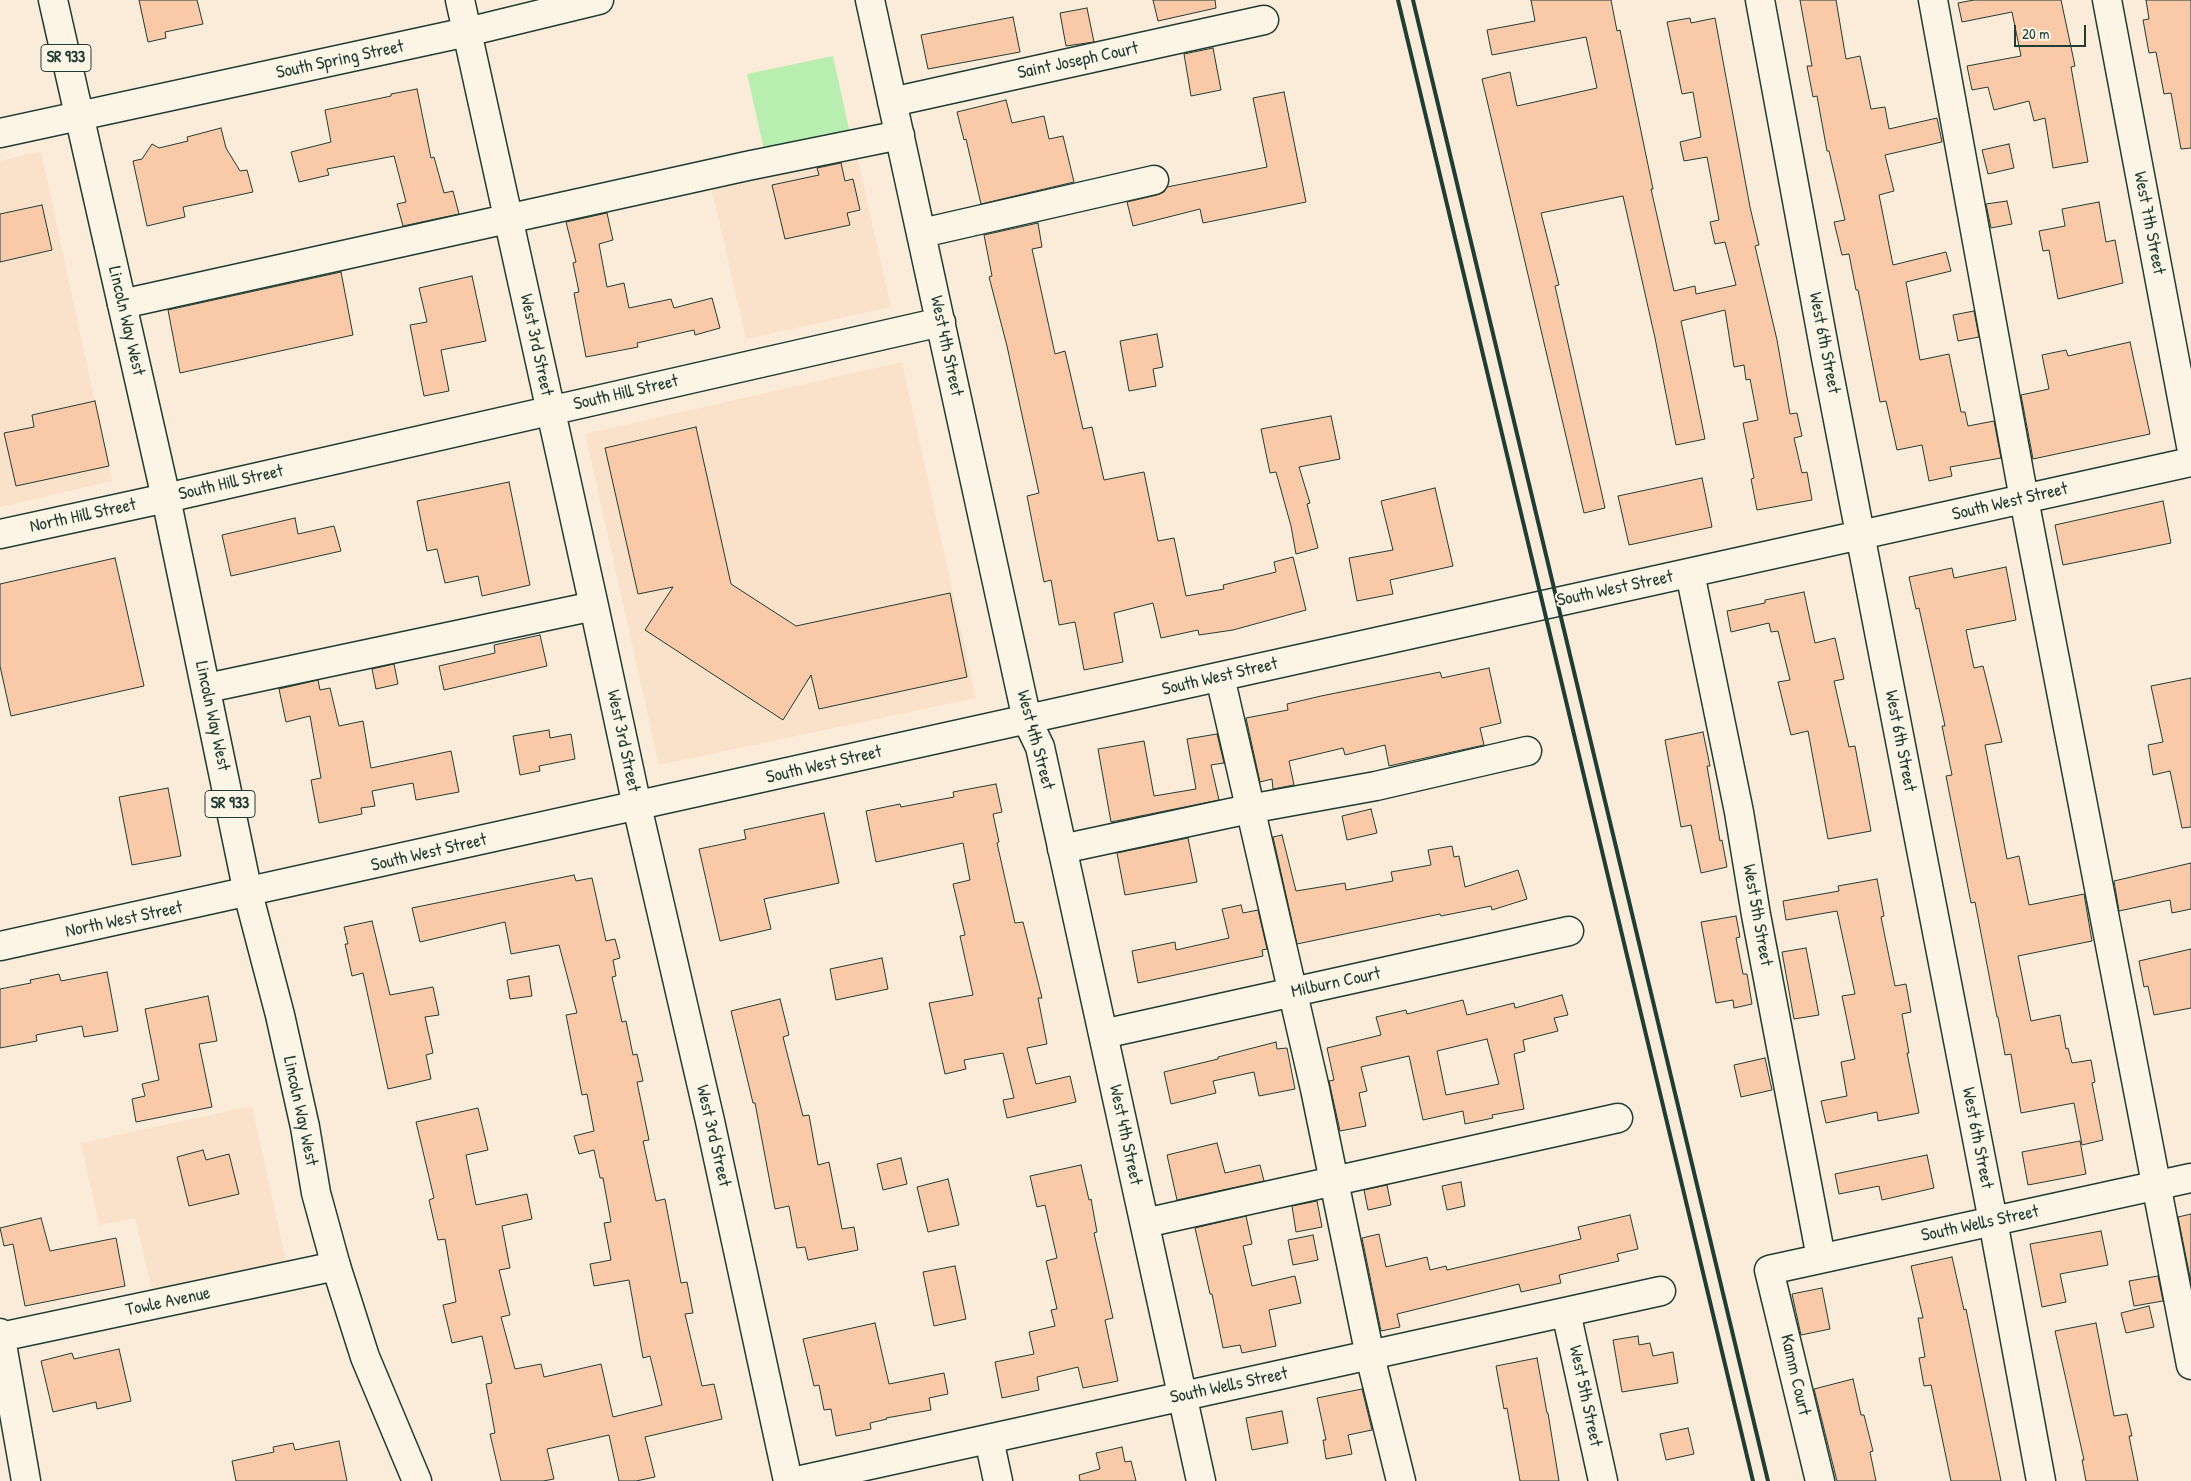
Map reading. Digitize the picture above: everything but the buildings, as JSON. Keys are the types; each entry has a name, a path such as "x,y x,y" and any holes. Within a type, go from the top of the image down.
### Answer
{"street":[{"name":"Lincoln Way West","path":"54,0 166,498 248,893 280,1014 305,1127 316,1192 336,1266 365,1357 417,1481"},
{"name":"West 3rd Street","path":"460,0 594,606 636,806 712,1131 788,1481"},
{"name":"South Spring Street","path":"0,133 467,32 599,0"},
{"name":"West 4th Street","path":"870,0 1027,720 1040,746 1201,1481"},
{"name":"West 6th Street","path":"1760,0 2041,1481"},
{"path":"1933,0 2024,499 2191,1365"},
{"name":"West 7th Street","path":"2107,0 2191,446"},
{"name":"Saint Joseph Court","path":"892,102 1264,20"},
{"path":"122,304 508,218 900,135"},
{"path":"922,233 1154,180"},
{"name":"South Hill Street","path":"166,498 941,322"},
{"name":"South West Street","path":"248,893 2191,462"},
{"name":"North Hill Street","path":"0,534 166,498"},
{"name":"West 5th Street","path":"1690,573 1739,812 1821,1258"},
{"path":"206,688 594,606"},
{"path":"1220,677 1249,810 1336,1181 1370,1356 1401,1481"},
{"path":"1062,849 1376,786 1527,751"},
{"name":"North West Street","path":"0,946 248,893"},
{"name":"Milburn Court","path":"1103,1034 1569,931"},
{"path":"1145,1223 1618,1118"},
{"name":"South Wells Street","path":"1769,1270 2191,1178"},
{"name":"Towle Avenue","path":"0,1336 336,1266"},
{"name":"Kamm Court","path":"1769,1270 1820,1481"},
{"name":"South Wells Street","path":"797,1481 1661,1291"},
{"name":"West 5th Street","path":"1566,1312 1604,1481"},
{"path":"0,1336 26,1481"},
{"path":"989,1439 998,1481"}],"shaded area":[{"path":"41,151 112,481 0,507 0,161"},
{"path":"856,151 891,307 746,339 710,182"},
{"path":"902,362 976,698 659,765 585,434"},
{"path":"252,1106 286,1261 152,1290 135,1218 99,1225 81,1143"}],"green space":[{"path":"833,56 850,134 765,154 747,74"}],"railway":[{"path":"1398,0 1753,1481"},
{"path":"1413,0 1768,1481"}]}
